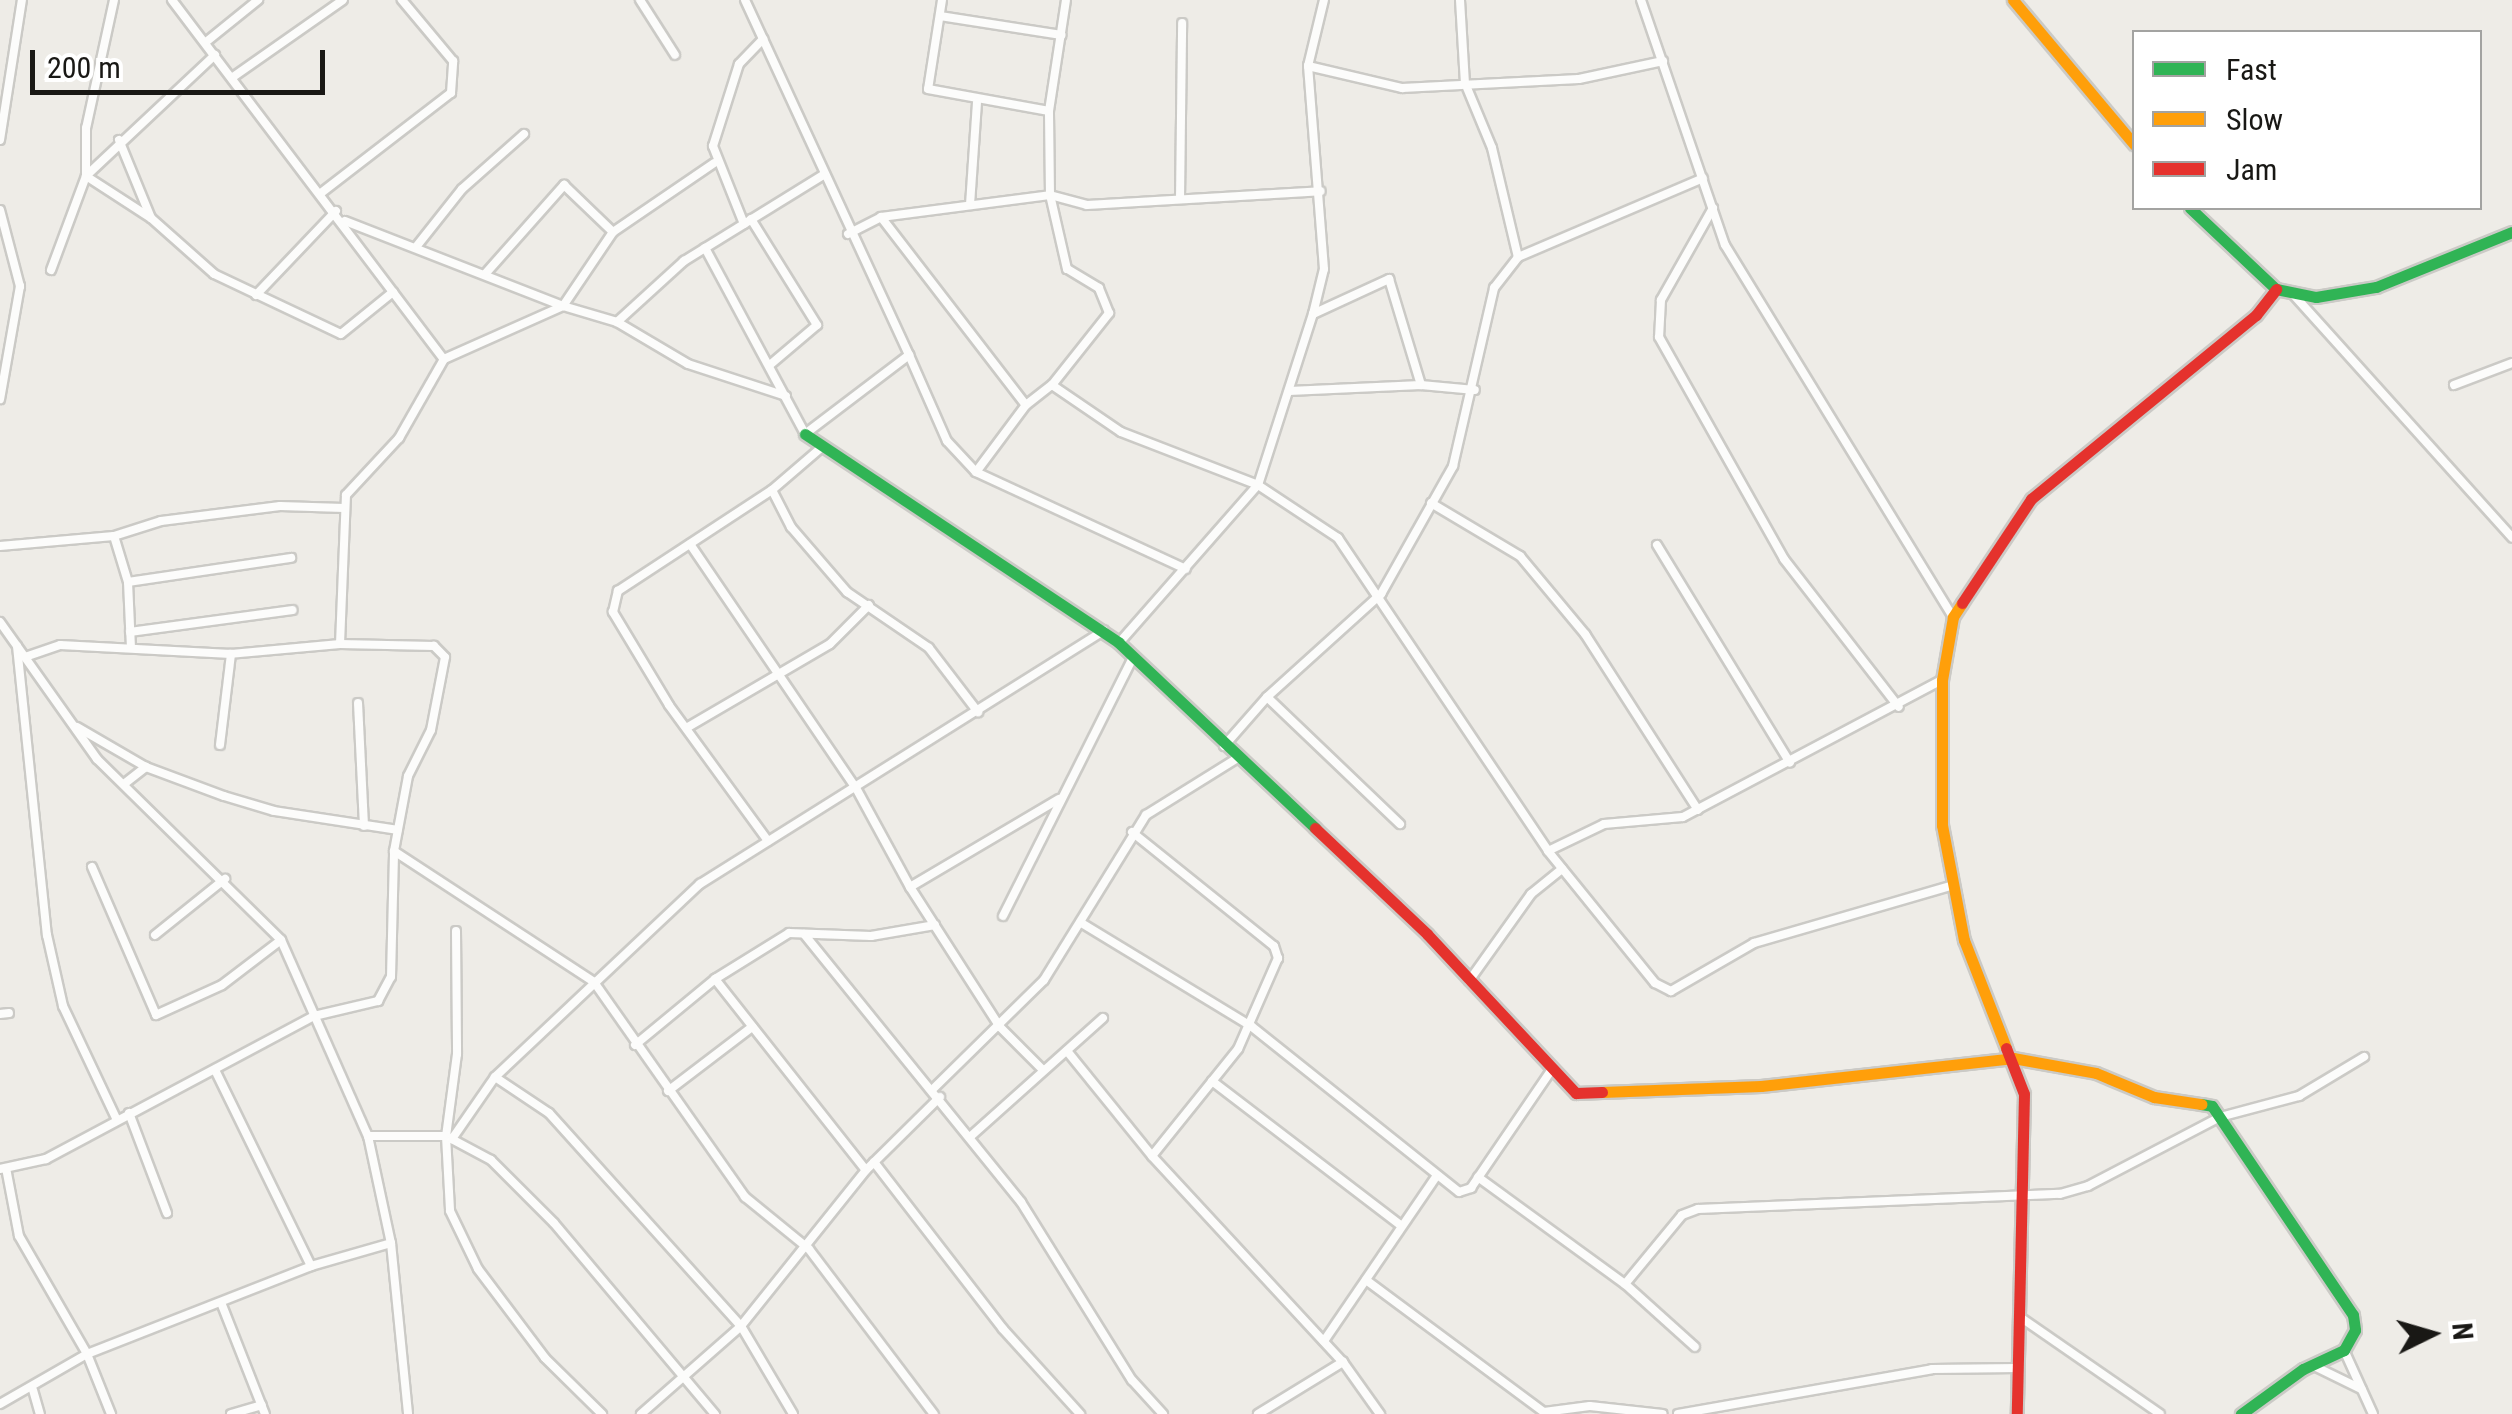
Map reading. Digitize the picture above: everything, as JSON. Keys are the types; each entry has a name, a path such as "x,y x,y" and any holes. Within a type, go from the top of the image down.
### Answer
{"street":[{"path":"0,140 22,0"},
{"path":"51,270 86,176 86,128 114,0"},
{"path":"172,0 343,220 444,360"},
{"path":"206,42 258,0"},
{"path":"233,77 343,0"},
{"path":"321,193 451,93 452,60 402,0"},
{"path":"640,0 675,55"},
{"path":"745,0 848,234 947,441 976,472 1186,569"},
{"path":"942,0 928,89 977,102 1049,111"},
{"path":"976,472 1026,405 1052,385 1109,313 1098,288 1066,269 1050,194 1049,111 1066,0"},
{"path":"1119,643 1258,485 1313,314 1324,269 1321,191 1308,66 1324,0"},
{"path":"1460,0 1466,83 1492,148 1518,257"},
{"path":"1641,0 1725,244 1953,617"},
{"path":"2012,0 2132,142"},
{"path":"940,16 1062,35"},
{"path":"1180,200 1182,22"},
{"path":"762,38 739,64 721,104 714,163 747,222 817,326 772,364"},
{"path":"86,176 119,140 215,55"},
{"path":"1308,66 1402,88 1579,80 1663,61"},
{"path":"970,205 977,102"},
{"path":"416,247 462,189 524,134"},
{"path":"119,140 151,218"},
{"path":"340,644 348,553 344,508 356,478 399,438 444,360 563,306 612,232 714,163"},
{"path":"617,322 705,248 823,175"},
{"path":"86,176 151,218 214,274 341,334 393,292"},
{"path":"1224,746 1267,696 1380,594 1453,466 1475,390 1494,288 1518,257 1703,178"},
{"path":"486,273 557,187 579,193 612,232"},
{"path":"848,234 881,217 1050,194 1087,205 1321,191"},
{"path":"1713,208 1661,300 1659,337 1784,559 1899,708"},
{"path":"0,210 20,286 0,400"},
{"path":"2192,210 2276,289 2292,293 2344,295 2512,232"},
{"path":"256,295 336,212"},
{"path":"881,217 1026,405"},
{"path":"343,220 563,306 617,322 688,364 787,396"},
{"path":"705,248 772,364 805,434 1119,643 1236,760 1427,934 1550,1072 1576,1093 1761,1086 2013,1058 2096,1073 2154,1097 2208,1103 2353,1315 2353,1341 2344,1350 2312,1365 2241,1414"},
{"path":"1313,314 1389,279 1421,385"},
{"path":"2017,1414 2024,1094 1964,940 1942,826 1942,680 1953,617 2031,499 2256,316 2276,289"},
{"path":"2292,293 2512,536"},
{"path":"805,434 909,355"},
{"path":"2454,385 2512,363"},
{"path":"1052,385 1121,432 1258,485 1338,538 1380,594 1548,851 1655,983 1672,991 1754,942 1954,885"},
{"path":"1288,391 1421,385 1475,390"},
{"path":"768,841 613,612 618,591 772,490 822,447"},
{"path":"772,490 813,558 929,648 978,712"},
{"path":"1432,503 1520,556 1585,634 1698,810"},
{"path":"0,546 114,536 161,520 229,512 344,508"},
{"path":"114,536 128,582 132,648"},
{"path":"690,544 856,788 910,887 1000,1027 1042,1070"},
{"path":"1657,545 1790,763"},
{"path":"128,582 291,558"},
{"path":"688,727 830,644 869,605"},
{"path":"130,632 293,610"},
{"path":"0,622 73,724 124,784 226,879 281,940 368,1136 391,1244 408,1414"},
{"path":"449,1138 495,1077 700,884 1104,631"},
{"path":"25,657 60,645 231,654 340,644 434,646 445,657 431,730 408,776 394,851 392,977 378,1000 314,1016 216,1072 46,1159 3,1168 19,1236 87,1354 111,1414"},
{"path":"17,646 47,935 64,1006 116,1120"},
{"path":"220,746 231,654"},
{"path":"1003,916 1134,657"},
{"path":"1548,851 1604,824 1684,817 1899,708 1942,680"},
{"path":"1267,696 1400,824"},
{"path":"358,703 364,826"},
{"path":"73,724 146,767 274,811 398,830"},
{"path":"934,1088 1000,1027 1083,924 1132,832 1146,815 1236,760"},
{"path":"124,784 146,767"},
{"path":"910,887 1059,799"},
{"path":"1132,832 1274,946 1278,958 1238,1049 1152,1156"},
{"path":"394,851 594,982 745,1197 781,1233 809,1249 934,1414"},
{"path":"92,867 156,1015 222,985 281,940"},
{"path":"1469,981 1531,894 1562,869"},
{"path":"155,935 226,879"},
{"path":"1083,924 1246,1024 1436,1177 1460,1192 1478,1178 1550,1072"},
{"path":"635,1045 715,980 778,938 804,934 871,936 935,926"},
{"path":"456,931 457,1054 449,1138 450,1212 478,1269 545,1358 602,1414"},
{"path":"804,934 934,1088 1021,1202 1132,1380 1163,1414"},
{"path":"715,980 866,1170"},
{"path":"971,1136 1103,1018"},
{"path":"668,1090 752,1027"},
{"path":"1067,1050 1152,1156 1343,1362 1380,1414"},
{"path":"1625,1284 1682,1215 1698,1209 2023,1197 2088,1186 2220,1117 2299,1096 2364,1057"},
{"path":"216,1072 311,1266"},
{"path":"495,1077 548,1113 741,1326 793,1414"},
{"path":"1212,1081 1399,1224"},
{"path":"641,1414 741,1326 809,1249 866,1170 940,1097"},
{"path":"130,1113 167,1213"},
{"path":"368,1136 449,1138 491,1160 686,1375 715,1414"},
{"path":"874,1162 1004,1329 1080,1414"},
{"path":"1324,1341 1399,1224 1436,1177"},
{"path":"1478,1178 1625,1284 1695,1347"},
{"path":"0,1404 33,1390 87,1354 222,1305 311,1266 391,1244"},
{"path":"1366,1280 1544,1412 1590,1406 1664,1414"},
{"path":"222,1305 263,1409 231,1414"},
{"path":"2020,1316 2160,1414"},
{"path":"2344,1350 2373,1414"},
{"path":"1258,1414 1343,1362"},
{"path":"2312,1365 2362,1389"},
{"path":"1678,1414 1932,1369 2018,1368"},
{"path":"33,1390 40,1414"}],"traffic: fast":[{"path":"2192,210 2276,289 2316,297 2376,287 2512,232"},
{"path":"805,434 1119,643 1315,828"},
{"path":"2201,1104 2212,1106 2353,1315 2355,1330 2344,1350 2303,1369 2241,1414"}],"traffic: slow":[{"path":"2013,0 2132,142"},
{"path":"1962,603 1953,617 1942,680 1942,825 1964,940 2006,1048"},
{"path":"1602,1092 1761,1086 2013,1058 2096,1073 2154,1097 2201,1104"}],"traffic: jam":[{"path":"1962,603 2031,499 2256,315 2276,289"},
{"path":"1315,828 1427,934 1576,1093 1602,1092"},
{"path":"2006,1048 2024,1094 2017,1414"}]}
